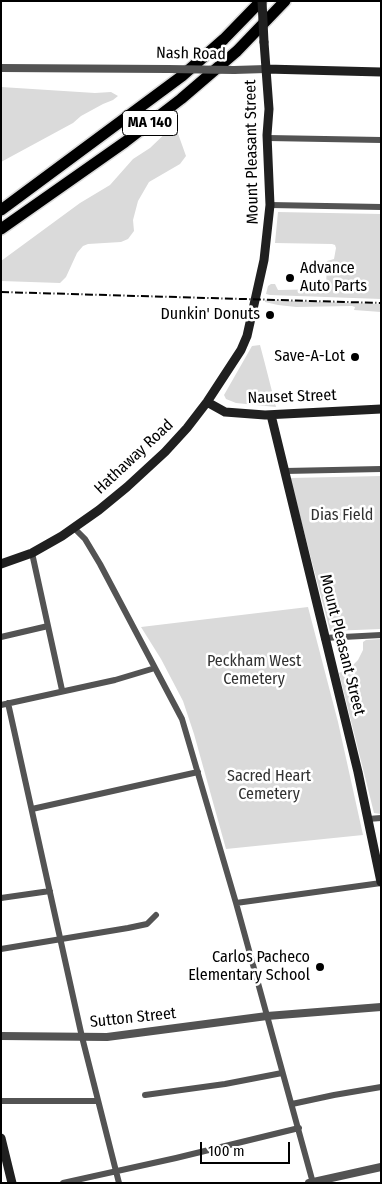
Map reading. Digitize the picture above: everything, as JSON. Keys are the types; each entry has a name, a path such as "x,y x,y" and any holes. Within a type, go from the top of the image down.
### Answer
{"highway":[{"name":"MA 140","path":"1,210 182,76 224,39 262,1"},
{"name":"MA 140","path":"1,229 125,142 187,94 237,51 285,1"}],"main road":[{"name":"Mount Pleasant Street","path":"248,331 264,260 270,205 268,109 262,1"},
{"name":"Nash Road","path":"266,69 381,72"},
{"name":"Hathaway Road","path":"1,564 32,553 74,528 109,502 146,470 176,440 208,402 235,361 248,331"},
{"name":"Nauset Street","path":"208,402 225,412 271,415 381,409"},
{"name":"Mount Pleasant Street","path":"271,415 368,819 381,883"},
{"path":"1,1138 12,1183"}],"street":[{"name":"Nash Road","path":"1,68 266,69"},
{"path":"268,138 381,140"},
{"path":"270,205 381,207"},
{"path":"285,471 381,469"},
{"path":"74,528 84,539 100,564 182,719 236,903 282,1073 299,1128 312,1182 381,1167"},
{"path":"32,553 62,690"},
{"path":"1,637 48,626"},
{"path":"324,638 381,635"},
{"path":"119,1183 97,1101 32,809 5,704 62,690 115,680 155,668"},
{"path":"32,809 198,772"},
{"path":"368,819 381,818"},
{"path":"236,903 381,883"},
{"path":"1,898 50,891"},
{"path":"1,949 146,924 156,916"},
{"name":"Sutton Street","path":"1,1036 107,1037 267,1016 381,1007"},
{"path":"145,1095 225,1084 282,1073"},
{"path":"292,1104 381,1087"},
{"path":"1,1101 97,1101"},
{"path":"63,1183 299,1128"}],"green space":[{"path":"1,87 95,93 111,92 118,96 1,162"},
{"path":"173,126 176,128 186,156 180,164 149,182 138,201 133,220 134,231 128,239 121,242 83,246 77,253 66,277 60,283 1,281 1,261 80,203 110,185 133,159 150,148"},
{"path":"278,212 381,214 381,299 266,294 268,286 271,284 275,284 278,290 326,289 327,261 334,259 336,248 332,244 275,243"},
{"path":"265,300 381,304 381,312 354,310 355,307 352,306 296,307 278,305 265,302"},
{"path":"260,345 276,407 236,403 226,399 224,395 252,346"},
{"name":"Dias Field","path":"381,476 381,629 330,631 290,478"},
{"path":"308,607 338,722 363,835 226,849 183,701 161,659 141,627"},
{"path":"381,639 381,814 374,813 339,673 349,669 358,660 363,650 363,642"}],"railway":[{"path":"1,292 381,303"}],"place":[{"name":"Advance Auto Parts","path":"290,278"},
{"name":"Dunkin' Donuts","path":"270,315"},
{"name":"Save-A-Lot","path":"355,357"},
{"name":"Carlos Pacheco Elementary School","path":"320,967"}],"park label":[{"name":"Peckham West Cemetery","path":"254,671"},
{"name":"Sacred Heart Cemetery","path":"269,786"}]}
